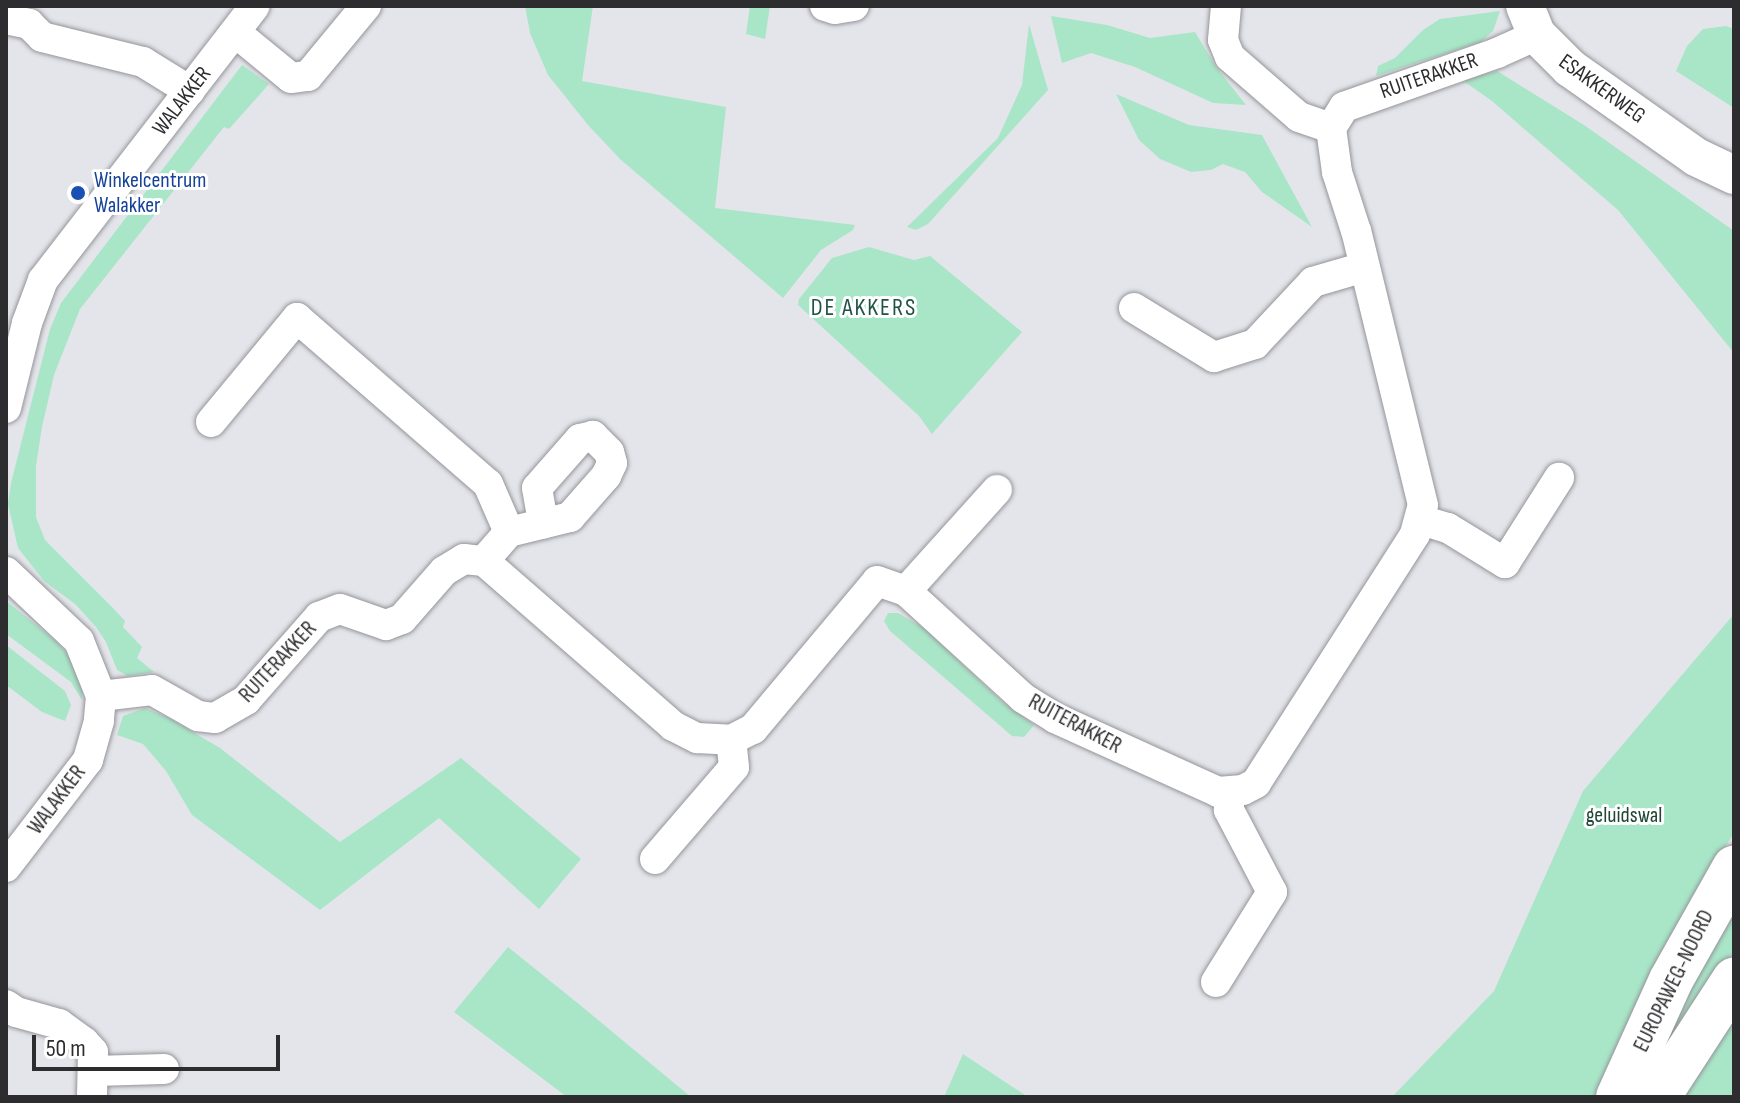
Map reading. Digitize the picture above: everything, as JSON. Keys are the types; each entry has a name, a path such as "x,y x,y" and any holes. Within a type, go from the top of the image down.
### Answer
{"main road":[{"name":"EUROPAWEG-NOORD","path":"1618,1097 1671,980 1734,868"},
{"name":"EUROPAWEG-NOORD","path":"1658,1097 1734,980"}],"street":[{"name":"WALAKKER","path":"6,408 27,323 43,280 255,6"},
{"path":"235,32 291,78 308,76 366,6"},
{"path":"825,6 835,9 854,6"},
{"path":"1216,982 1272,892 1229,810 1229,792 1243,790 1256,783 1272,762 1409,545 1421,520 1420,489 1337,172 1331,128 1299,117 1230,57 1223,40 1226,6"},
{"path":"23,16 42,37 157,68 190,91"},
{"name":"RUITERAKKER","path":"1331,128 1344,107 1497,53 1531,20"},
{"name":"ESAKKERWEG","path":"1531,20 1570,68 1696,157 1734,175"},
{"name":"ESAKKERWEG","path":"1696,157 1734,201"},
{"path":"1134,308 1214,357 1255,344 1313,282 1364,267"},
{"path":"211,422 297,318 488,484 509,532"},
{"path":"1421,520 1448,528 1505,563 1559,478"},
{"path":"543,523 509,532 484,561 673,726 697,738 731,740 753,729 877,581 906,591 997,490"},
{"name":"RUITERAKKER","path":"101,696 152,690 198,716 215,718 246,700 319,617 340,609 386,625 402,619 444,571 464,559 484,561"},
{"path":"6,572 79,641 101,696"},
{"name":"RUITERAKKER","path":"906,591 1038,709 1211,790 1229,792"},
{"name":"WALAKKER","path":"6,867 88,760 99,721 101,696"},
{"path":"655,859 734,767 731,740"},
{"path":"6,1005 16,1012 59,1024 84,1042 93,1052 93,1084 164,1069"}],"green space":[{"path":"525,6 593,6 582,81 726,107 715,208 855,225 853,230 821,250 783,298 620,159 588,125 548,75 530,33"},
{"path":"750,6 770,6 765,39 746,34"},
{"path":"1500,11 1493,31 1481,42 1376,76 1378,66 1395,58 1423,30 1440,19"},
{"path":"1051,16 1107,25 1150,38 1195,32 1216,67 1246,105 1213,103 1135,67 1091,53 1062,63"},
{"path":"1029,24 1048,90 928,224 916,230 907,227 998,138 1022,85"},
{"path":"1726,26 1734,29 1734,108 1676,71 1687,46 1703,29"},
{"path":"242,65 269,84 229,129 224,127 80,309 54,375 42,427 36,466 36,517 45,540 125,621 123,627 142,647 137,658 154,672 128,676 117,670 106,642 96,627 75,604 44,581 18,548 8,504 11,483 50,329 61,303"},
{"path":"1497,71 1584,125 1734,231 1734,353 1618,210 1492,101 1462,80"},
{"path":"1116,94 1189,125 1262,135 1312,227 1262,192 1245,172 1223,164 1211,170 1191,172 1160,159 1139,140"},
{"path":"869,247 914,260 930,256 1022,332 932,434 919,416 798,305 799,299 832,258"},
{"path":"6,601 56,641 68,655 82,679 82,700 71,682 6,634"},
{"path":"888,613 898,613 925,629 1000,700 1034,725 1024,737 1012,736 890,631 884,621"},
{"name":"geluidswal","path":"1734,614 1734,833 1688,906 1599,1097 1392,1097 1494,991 1583,791"},
{"path":"6,645 65,691 71,705 65,721 42,712 6,685"},
{"path":"145,708 171,719 220,748 340,842 461,758 581,859 539,909 439,818 320,910 192,815 166,771 143,744 117,735 123,716"},
{"path":"1734,889 1734,951 1671,1052 1654,1044"},
{"path":"508,947 691,1097 567,1097 454,1012"},
{"path":"1734,1014 1734,1097 1681,1097"},
{"path":"963,1054 1028,1097 944,1097"}],"place":[{"name":"Winkelcentrum Walakker","path":"78,193"}],"district":[{"name":"DE AKKERS","path":"864,308"}]}
